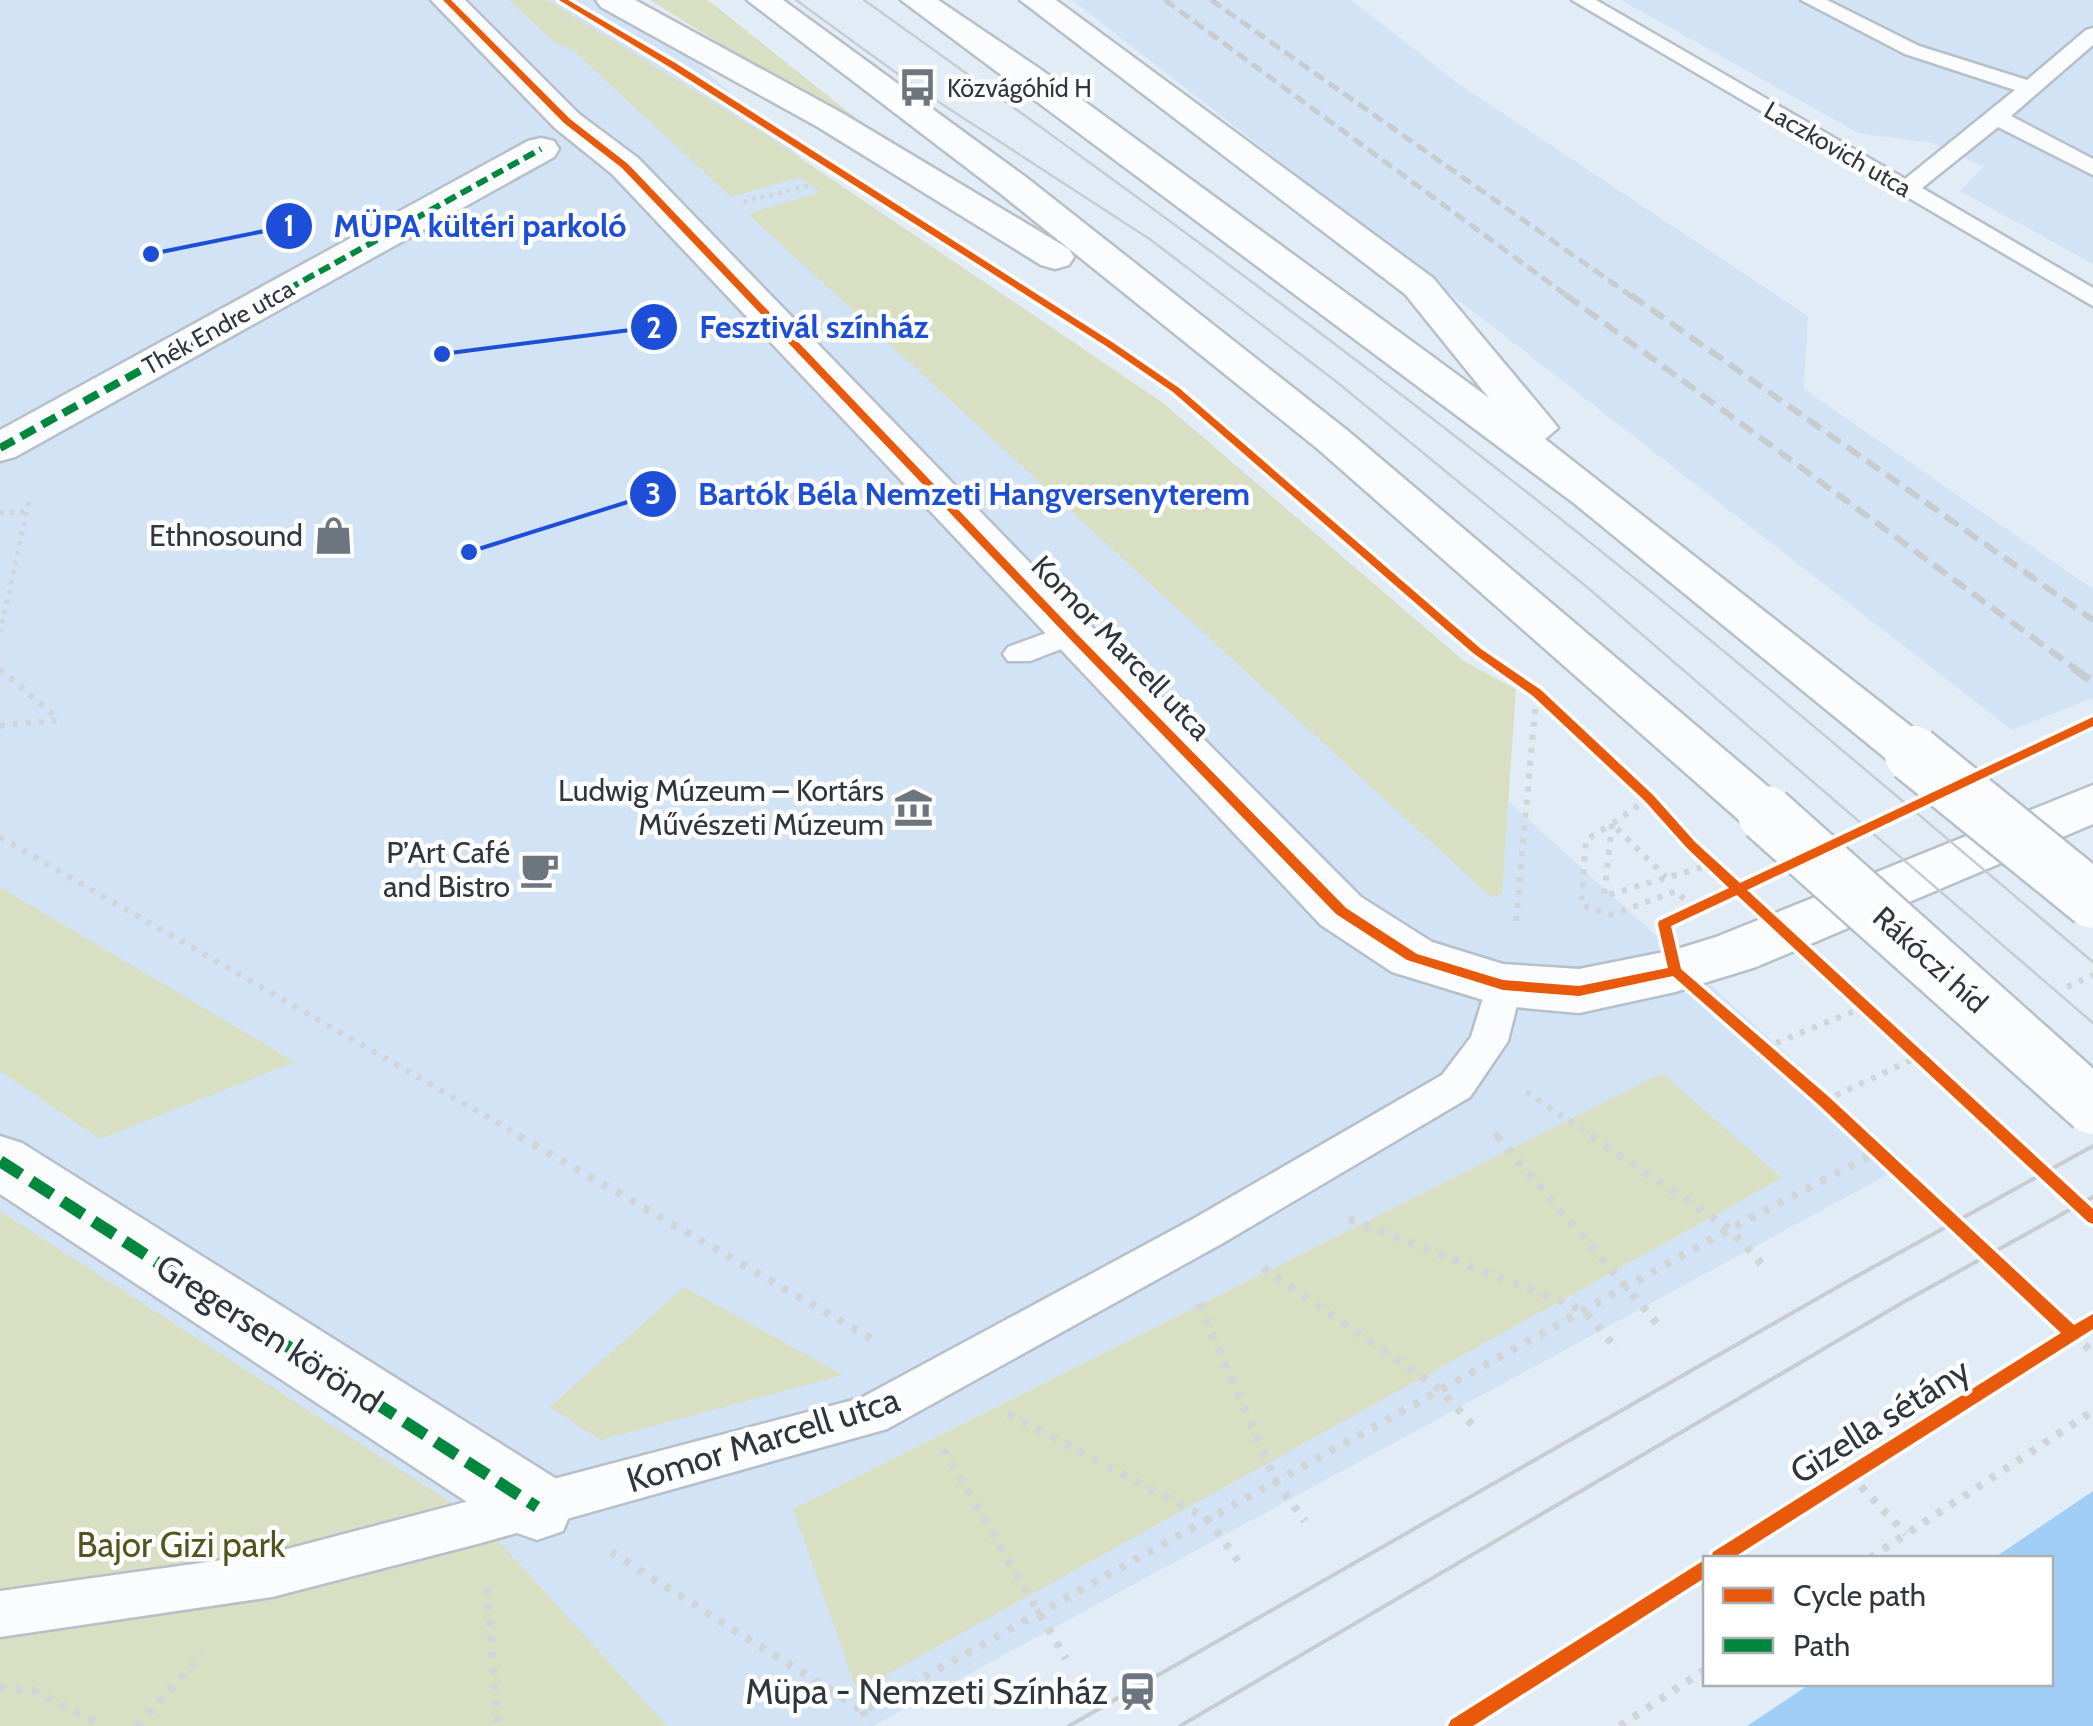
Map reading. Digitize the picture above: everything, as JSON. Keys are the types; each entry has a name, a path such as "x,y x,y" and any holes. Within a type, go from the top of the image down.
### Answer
{"main road":[{"name":"Komor Marcell utca","path":"447,0 567,121 625,166 1071,634 1342,911 1412,957 1503,984 1579,991 1674,971"},
{"path":"612,0 830,120 1098,283 1333,440"},
{"path":"763,0 1014,186 1333,440"},
{"path":"917,0 1031,78 1591,494 2093,900"},
{"path":"1036,0 1292,187 1419,286 1591,494"},
{"name":"Thék Endre utca","path":"0,448 541,150"},
{"name":"Rákóczi híd","path":"1333,440 1766,814 2093,1106"},
{"path":"1674,971 1736,952 2093,802"},
{"name":"Gregersen körönd","path":"0,1161 509,1515"}],"lane":[{"name":"Laczkovich utca","path":"1582,0 2093,298"},
{"path":"1812,0 1912,50 2031,88"},
{"path":"1906,189 2093,34"},
{"path":"1996,117 2093,168"},
{"path":"1019,654 1071,634"},
{"name":"Komor Marcell utca","path":"0,1614 272,1574 509,1515 871,1415 1191,1240 1456,1086 1489,1041 1503,984"}],"path":[{"path":"728,206 810,185"},
{"path":"0,633 25,512 51,419"},
{"path":"0,513 25,512"},
{"path":"0,668 59,720 0,726"},
{"path":"1522,682 1549,704"},
{"path":"1515,936 1537,693"},
{"path":"1636,786 1659,810"},
{"path":"1612,914 1581,905 1586,840 1649,798"},
{"path":"1612,824 1604,896 1667,878 1707,859 1727,878"},
{"path":"1612,824 1667,878"},
{"path":"0,837 927,1387 1208,1519 1238,1561"},
{"path":"1700,907 1664,924 1674,971 1776,1058"},
{"path":"1859,1000 1874,1014"},
{"path":"1903,1041 1932,1068"},
{"path":"1516,1085 1730,1229 1766,1269"},
{"path":"1456,1086 1660,1327"},
{"path":"1812,1090 1838,1114"},
{"path":"1865,1138 1892,1164"},
{"path":"862,1712 1730,1229 1878,1151"},
{"path":"1278,1191 1584,1310 1618,1350"},
{"path":"1191,1240 1441,1390 1474,1427"},
{"path":"1191,1240 1276,1482 1305,1521"},
{"path":"2059,1322 2078,1331 2093,1354"},
{"path":"2057,1344 2078,1331"},
{"path":"927,1387 1038,1614 1066,1659"},
{"path":"1873,1556 2093,1411"},
{"path":"1850,1475 1906,1534"},
{"path":"498,1726 509,1515 862,1712 870,1726"},
{"path":"1620,1726 1703,1671"},
{"path":"0,1687 36,1690 103,1726"},
{"path":"1478,1712 1486,1726"}],"shaded area":[{"path":"0,0 628,0 1907,1164 873,1726 0,1726"},
{"path":"1072,0 1351,0 1460,85 1808,316 1804,389 2093,589 2093,698 2012,730"},
{"path":"1621,0 2093,0 2093,264 1960,191 1984,167 1933,143 1858,133"}],"green space":[{"path":"509,0 547,0 766,135 1162,402 1465,662 1516,689 1502,893 1492,898 748,214 820,192 800,177 731,197 574,51 553,41"},
{"path":"650,0 708,0 872,131 869,136"},
{"path":"0,887 295,1062 100,1139 0,1071"},
{"path":"1662,1073 1782,1178 857,1691 793,1509"},
{"name":"Bajor Gizi park","path":"0,1211 481,1522 667,1726 0,1726"},
{"path":"684,1287 843,1375 600,1440 550,1407"}],"water":[{"path":"2093,1491 2093,1726 1747,1726 1807,1686 2053,1686 2053,1556 1997,1556"}],"tram line":[{"path":"796,0 917,88 1151,240 1338,383 1588,588 2093,1023"},
{"path":"864,0 1204,246 1455,436 1679,614 2093,962"},
{"path":"1069,1726 1848,1281 2093,1146"},
{"path":"1180,1726 1907,1300 2093,1197"}],"railway":[{"path":"1165,0 1570,298"},
{"path":"1211,0 1634,298"},
{"path":"1566,295 2077,670"},
{"path":"1631,295 2093,620"},
{"path":"2073,668 2093,682"}],"marked path":[{"path":"0,448 541,149"},
{"path":"0,1161 537,1507"}],"cycle path":[{"path":"447,0 567,121 625,166 1341,911 1412,957 1503,985 1579,991 1675,971"},
{"path":"563,0 674,66 1176,390 1477,651 1537,693 1649,798 1691,845 2093,1218"},
{"path":"2073,1334 1824,1101 1675,971 1664,924 2093,721"},
{"name":"Gizella sétány","path":"1722,1556 2093,1321"},
{"path":"1457,1726 1703,1569"}],"place":[{"name":"Közvágóhíd H","path":"917,88"},
{"name":"MÜPA kültéri parkoló","path":"151,254"},
{"name":"Fesztivál színház","path":"442,354"},
{"name":"Ethnosound","path":"333,536"},
{"name":"Bartók Béla Nemzeti Hangversenyterem","path":"469,552"},
{"name":"Ludwig Múzeum – Kortárs Művészeti Múzeum","path":"914,808"},
{"name":"P’Art Café and Bistro","path":"540,870"},
{"name":"Müpa - Nemzeti Színház","path":"1138,1692"}]}
